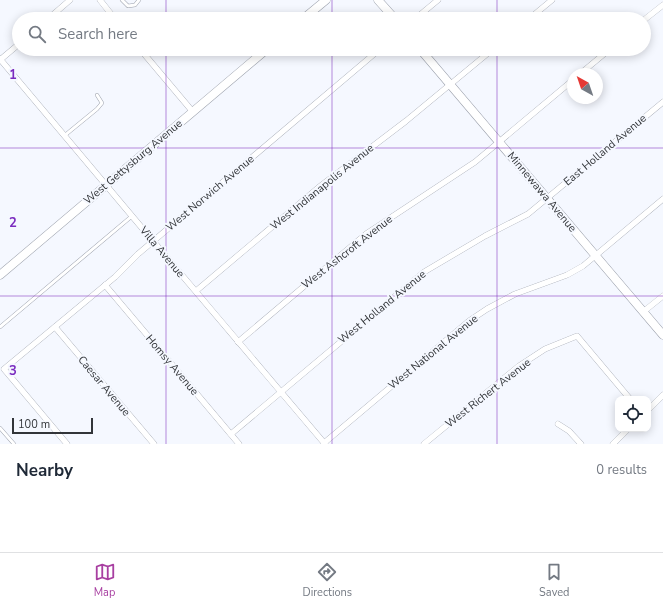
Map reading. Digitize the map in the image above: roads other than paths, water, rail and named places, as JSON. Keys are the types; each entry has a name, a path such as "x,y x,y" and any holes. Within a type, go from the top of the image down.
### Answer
{"street":[{"path":"56,12 70,0"},
{"path":"100,0 109,12"},
{"path":"311,12 326,0"},
{"path":"378,0 389,12"},
{"path":"423,12 438,0"},
{"path":"537,12 552,0"},
{"path":"651,14 663,5"},
{"path":"0,59 12,50"},
{"path":"146,56 193,112"},
{"name":"West Gettysburg Avenue","path":"0,275 259,56"},
{"name":"West Norwich Avenue","path":"67,444 4,369 105,285 153,241 372,56"},
{"name":"Minnewawa Avenue","path":"426,56 663,336"},
{"name":"West Indianapolis Avenue","path":"196,291 318,188 450,85 485,56"},
{"path":"587,68 602,56"},
{"name":"Villa Avenue","path":"0,59 324,443"},
{"name":"West Ashcroft Avenue","path":"238,342 366,234 475,162 567,85"},
{"name":"East Holland Avenue","path":"547,199 663,102"},
{"name":"West Holland Avenue","path":"231,434 424,272 485,236 528,214 547,199"},
{"name":"West National Avenue","path":"324,443 469,321 487,309 515,294 576,271 663,199"},
{"name":"Homsy Avenue","path":"105,285 239,444"},
{"path":"643,312 663,296"},
{"name":"Caesar Avenue","path":"55,327 154,444"},
{"name":"West Richert Avenue","path":"424,444 519,366 545,349 577,336 627,396"},
{"path":"651,407 663,395"},
{"path":"558,424 569,431 581,444"},
{"path":"613,444 625,432"}],"lane":[{"path":"122,0 128,6 135,5 139,0"},
{"path":"64,136 97,109 102,103 97,95"},
{"path":"0,327 132,216"},
{"path":"0,428 14,444"}]}
